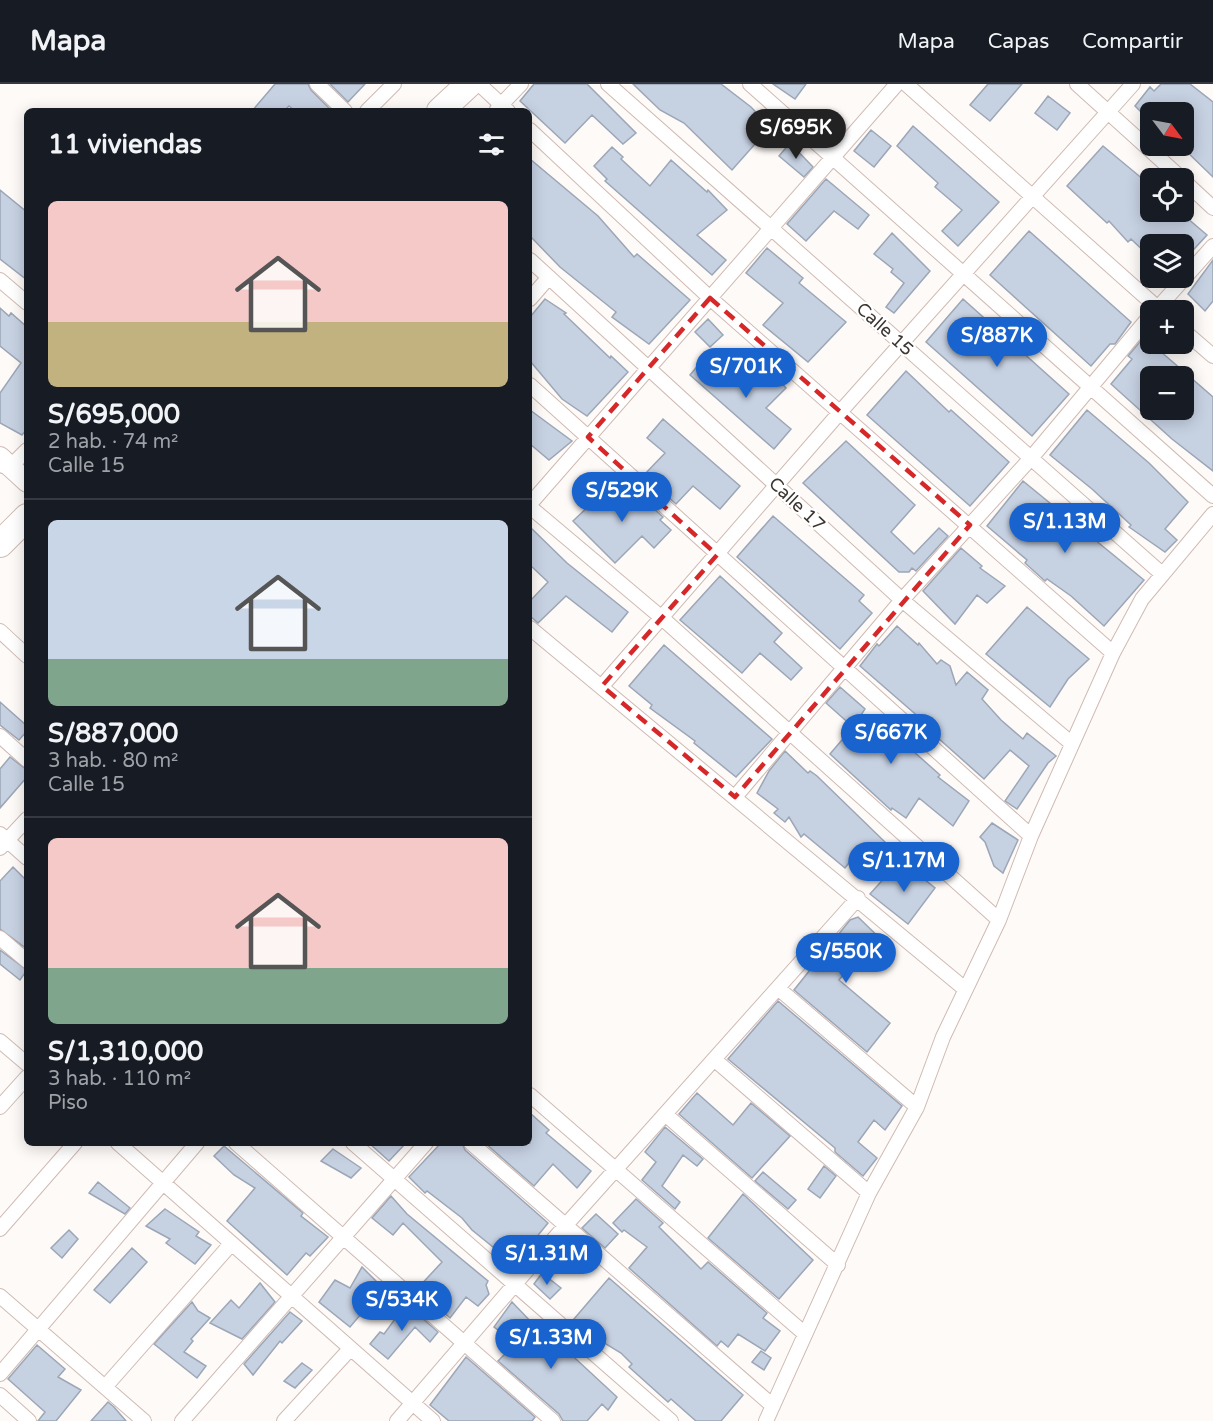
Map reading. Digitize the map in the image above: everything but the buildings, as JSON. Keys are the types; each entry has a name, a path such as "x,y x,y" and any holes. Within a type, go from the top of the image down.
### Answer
{"highway":[{"path":"443,108 469,84"},
{"path":"0,544 24,520"}],"street":[{"path":"317,84 342,108"},
{"path":"371,108 394,84"},
{"path":"479,84 501,108"},
{"path":"503,108 521,84"},
{"name":"Calle 15","path":"608,84 1162,574"},
{"path":"750,84 1213,496"},
{"path":"532,504 771,226 897,84"},
{"path":"906,84 1032,195 1144,300"},
{"path":"1077,84 1169,168"},
{"path":"602,687 841,411 1133,84"},
{"path":"532,132 710,298 841,411 1113,654"},
{"path":"1194,191 1213,208"},
{"path":"1166,300 1213,246"},
{"name":"Calle 17","path":"532,262 902,600 1071,743"},
{"path":"532,297 549,277"},
{"path":"0,280 24,300"},
{"path":"735,797 902,600 1032,457 1140,329"},
{"path":"1194,340 1213,356"},
{"path":"532,387 1031,836"},
{"path":"24,452 3,463 24,480"},
{"path":"532,508 662,618 999,920"},
{"path":"766,1421 869,1193 917,1107 964,989 999,920 1031,836 1113,654 1142,599 1213,514"},
{"path":"532,630 858,898 964,989"},
{"path":"0,632 24,653"},
{"path":"0,736 24,757"},
{"path":"24,822 2,841 24,856"},
{"path":"397,1421 565,1226 716,1060 858,898"},
{"path":"0,938 24,958"},
{"path":"779,989 917,1107"},
{"path":"0,1041 24,1061"},
{"path":"716,1060 869,1193"},
{"path":"0,1107 24,1080"},
{"path":"532,1097 615,1172 805,1334"},
{"path":"665,1114 838,1265"},
{"path":"0,1229 72,1146"},
{"path":"121,1146 433,1421"},
{"path":"0,1374 194,1146"},
{"path":"239,1146 553,1421"},
{"path":"357,1146 671,1421"},
{"path":"182,1421 423,1146"},
{"path":"474,1146 773,1406"},
{"path":"105,1387 231,1244"},
{"path":"0,1296 144,1421"},
{"path":"284,1421 350,1349"},
{"path":"0,1395 29,1421"}],"highlighted area":[{"path":"710,298 970,525 735,797 602,686 717,555 588,437"}]}
